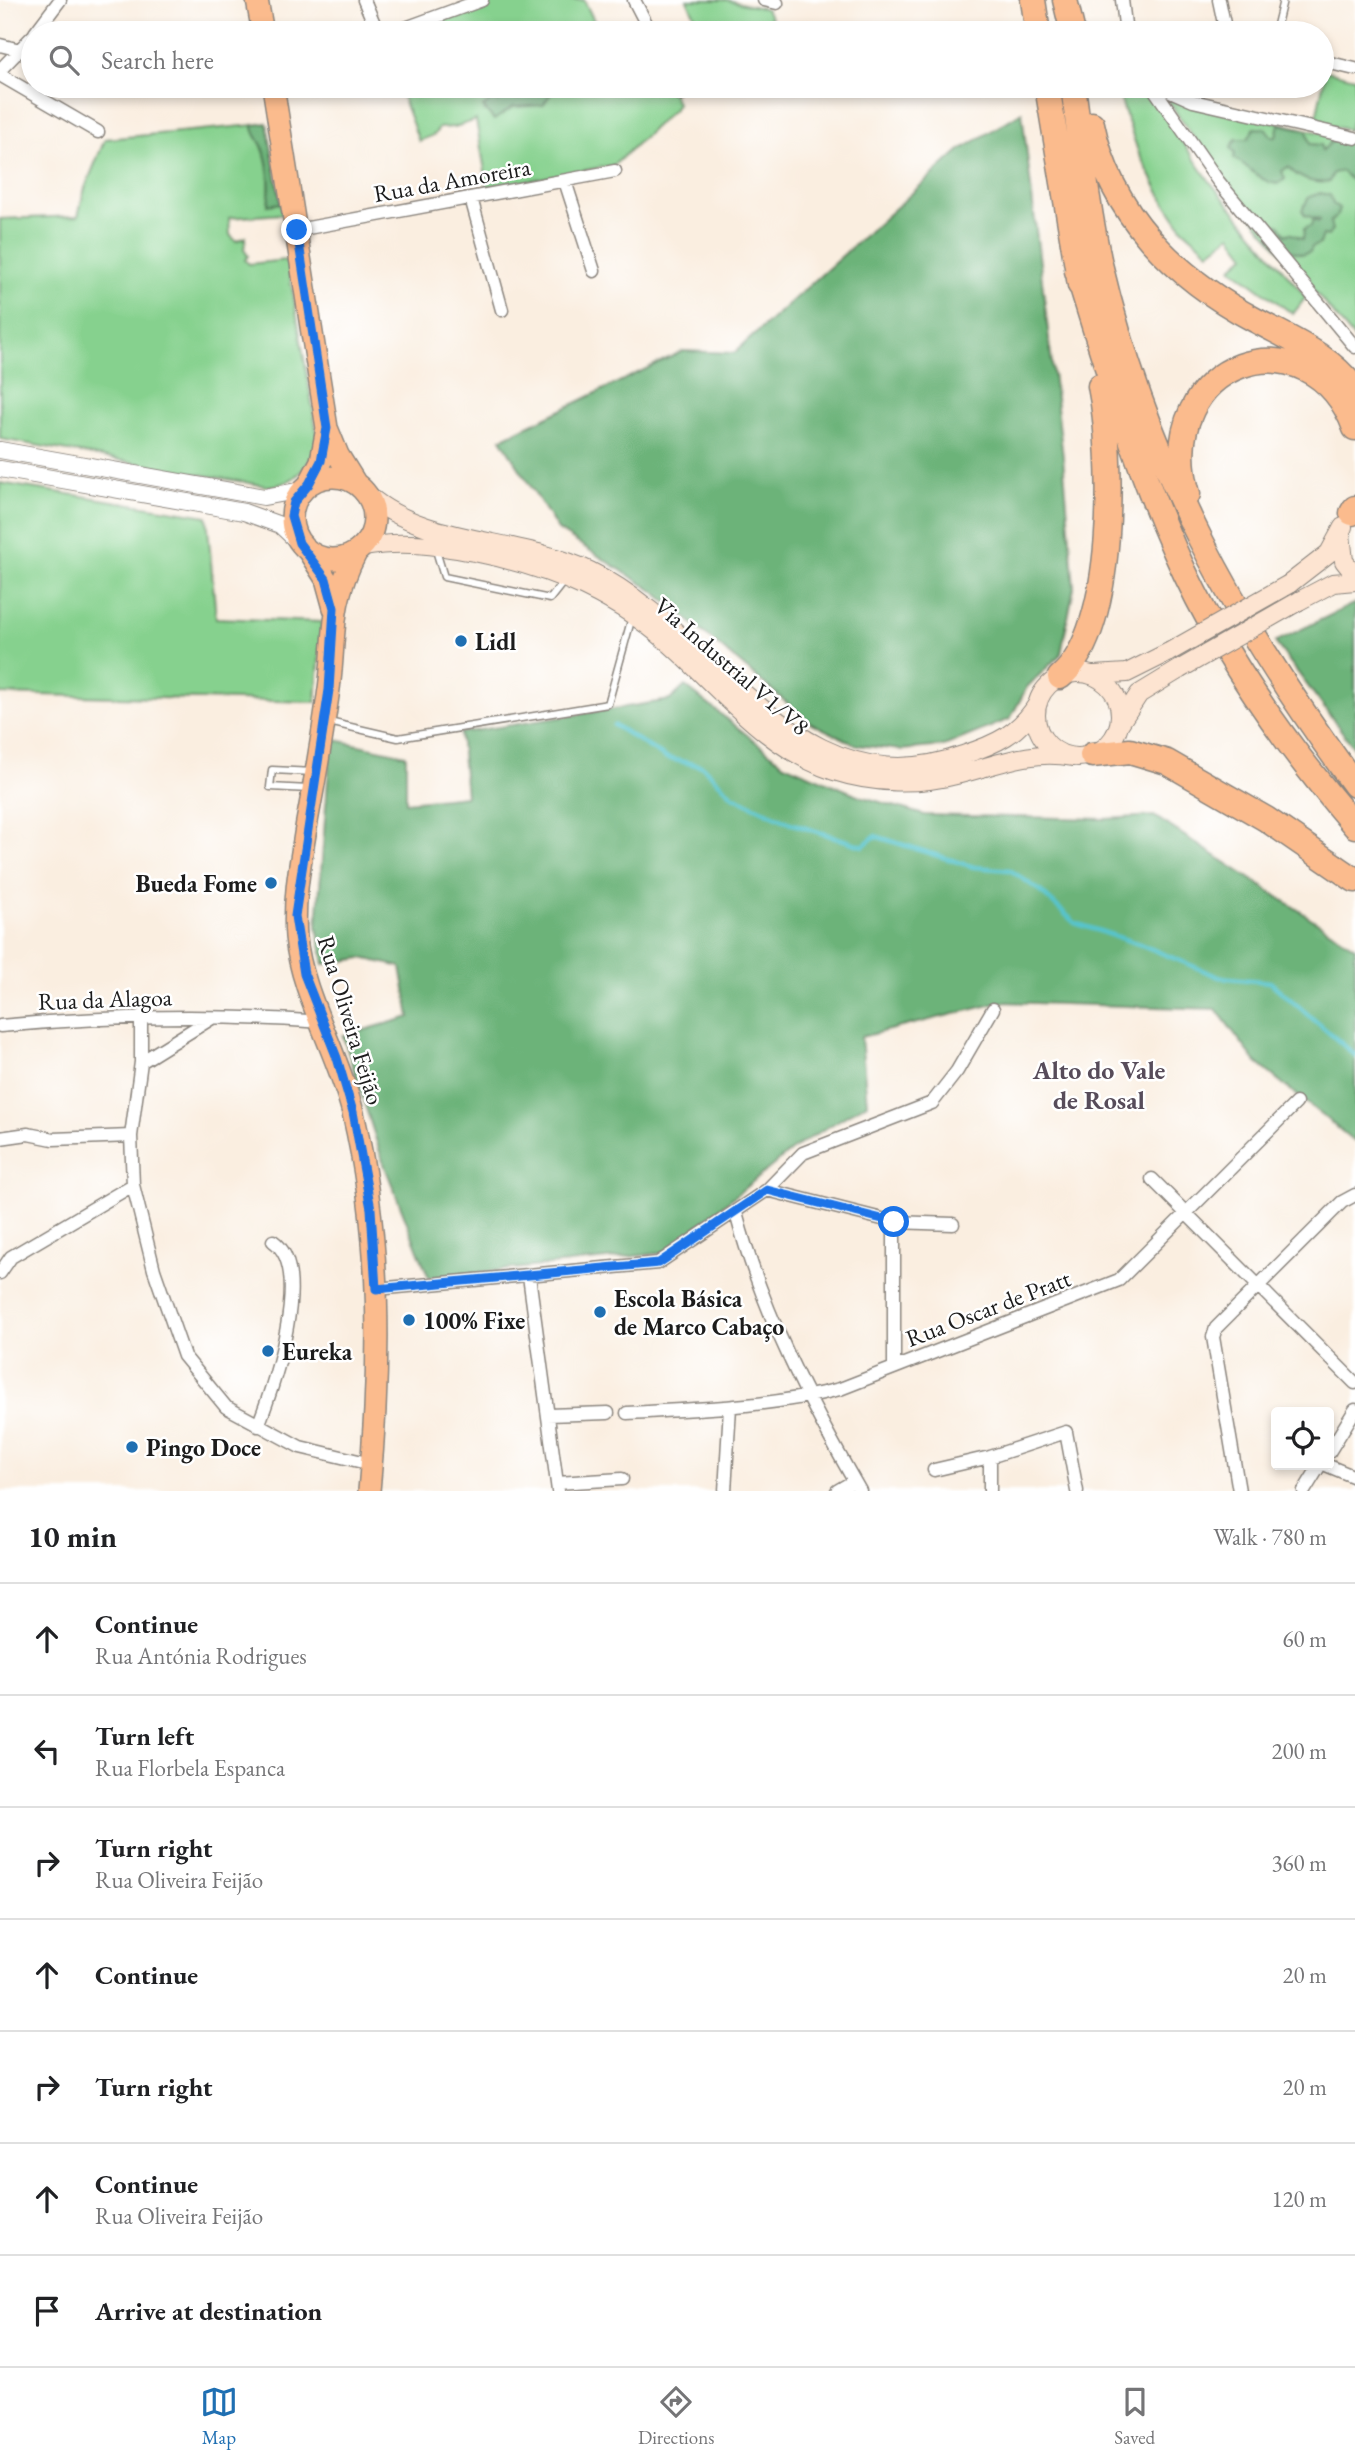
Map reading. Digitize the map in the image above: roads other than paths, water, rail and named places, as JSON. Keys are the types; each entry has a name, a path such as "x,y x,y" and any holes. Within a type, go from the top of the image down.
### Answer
{"highway":[{"path":"1033,0 1036,21"},
{"path":"1063,0 1065,21"},
{"path":"1063,0 1069,21"},
{"path":"1049,98 1077,271 1105,413 1110,496 1103,564 1091,621 1080,655 1060,677"},
{"path":"1075,98 1088,199 1115,319 1159,454 1211,561 1290,697 1355,785"},
{"path":"1086,98 1096,146 1105,170 1128,212 1161,254 1205,290 1325,360 1355,390"},
{"path":"1077,271 1107,369 1175,552 1251,689 1355,826"},
{"path":"1211,561 1192,508 1181,458 1189,414 1207,386 1230,370 1243,365 1270,361 1298,367 1325,381 1336,392 1355,428"},
{"path":"1083,756 1130,751 1167,762 1266,819 1355,880"}],"main road":[{"path":"259,1 262,21"},
{"path":"275,98 327,428 338,456 362,489 374,512 373,531 360,550 332,559 304,548 291,516 321,461 327,428"},
{"path":"306,487 332,477 362,489"},
{"name":"Via Industrial V1/V8","path":"362,489 385,510 413,524 526,548 567,561 606,579 659,615 774,720 805,741 841,756 898,765 955,758 1009,737 1027,720 1038,702"},
{"path":"1351,515 1341,552 1355,575"},
{"path":"1351,515 1329,553 1289,584 1169,652 1127,673 1114,676 1089,674 1060,677 1046,688 1038,702 1037,723 1040,733 1054,749 1083,756 1107,746 1139,694 1333,583 1355,581"},
{"name":"Via Industrial V1/V8","path":"360,550 410,542 434,545 523,562 567,577 634,614 775,741 802,758 836,772 876,780 918,781 959,774 1027,754 1083,756"},
{"name":"Rua Oliveira Feijão","path":"304,548 326,579 334,608"},
{"name":"Rua Oliveira Feijão","path":"360,550 343,578 334,608 324,720 295,916 299,955 346,1087 363,1160 374,1238 376,1289 369,1491"},
{"path":"1089,674 1111,689 1119,705 1120,723"}],"street":[{"path":"45,21 60,0"},
{"path":"364,0 373,21"},
{"path":"424,21 481,0"},
{"path":"634,0 645,21"},
{"path":"1122,0 1125,21"},
{"path":"1219,0 1223,21"},
{"path":"0,45 20,50 0,73 21,86"},
{"path":"1334,64 1355,69"},
{"path":"42,98 98,132"},
{"path":"1160,98 1218,181 1355,347"},
{"path":"1186,98 1355,138"},
{"name":"Rua da Amoreira","path":"297,230 615,171"},
{"path":"565,181 594,271"},
{"path":"471,198 502,310"},
{"path":"0,450 264,497 306,487"},
{"path":"0,469 244,512 280,525 304,548"},
{"path":"376,1289 659,1263 767,1190 803,1153 932,1103 957,1071 993,1009"},
{"path":"141,1016 141,1062 131,1136 133,1185 154,1270 184,1356 226,1407 258,1426 300,1447 372,1464"},
{"name":"Rua da Alagoa","path":"0,1026 141,1016 323,1022"},
{"name":"Rua da Alagoa","path":"141,1062 213,1017"},
{"name":"Rua Oscar de Pratt","path":"627,1413 730,1407 806,1398 840,1389 1119,1280 1296,1103"},
{"path":"0,1138 28,1134 52,1139 131,1136"},
{"path":"1152,1179 1355,1383"},
{"path":"0,1273 11,1257 133,1185"},
{"path":"767,1190 894,1222 953,1224"},
{"path":"1239,1491 1213,1337 1216,1328 1342,1202 1355,1195"},
{"path":"736,1213 745,1247 806,1398 857,1486 837,1491"},
{"path":"894,1222 894,1366"},
{"path":"258,1426 281,1357 289,1301 287,1256 283,1248 273,1241"},
{"path":"529,1276 558,1487 622,1479"},
{"path":"725,1491 730,1407"},
{"path":"1334,1444 1355,1410"},
{"path":"548,1415 608,1413"},
{"path":"934,1469 990,1457 1066,1432 1077,1491"},
{"path":"990,1457 990,1491"},
{"path":"1334,1468 1355,1477"},
{"path":"1304,1491 1317,1470"}],"lane":[{"path":"1278,21 1283,0"},
{"path":"434,545 444,577 550,599 567,577"},
{"path":"544,607 546,598"},
{"path":"324,720 398,738 608,704 629,620 634,614"},
{"path":"272,770 314,781 270,787 272,770"}],"waterway":[{"path":"614,725 666,758 702,766 733,796 790,823 863,846 875,836 974,867 1010,870 1039,890 1075,923 1142,945 1219,977 1270,982 1355,1055"}],"place":[{"name":"Lidl","path":"461,641"},
{"name":"Bueda Fome","path":"271,883"},
{"name":"Escola Básica de Marco Cabaço","path":"600,1312"},
{"name":"100% Fixe","path":"409,1320"},
{"name":"Eureka","path":"268,1351"},
{"name":"Pingo Doce","path":"132,1447"}],"district":[{"name":"Alto do Vale de Rosal","path":"1099,1085"}]}
